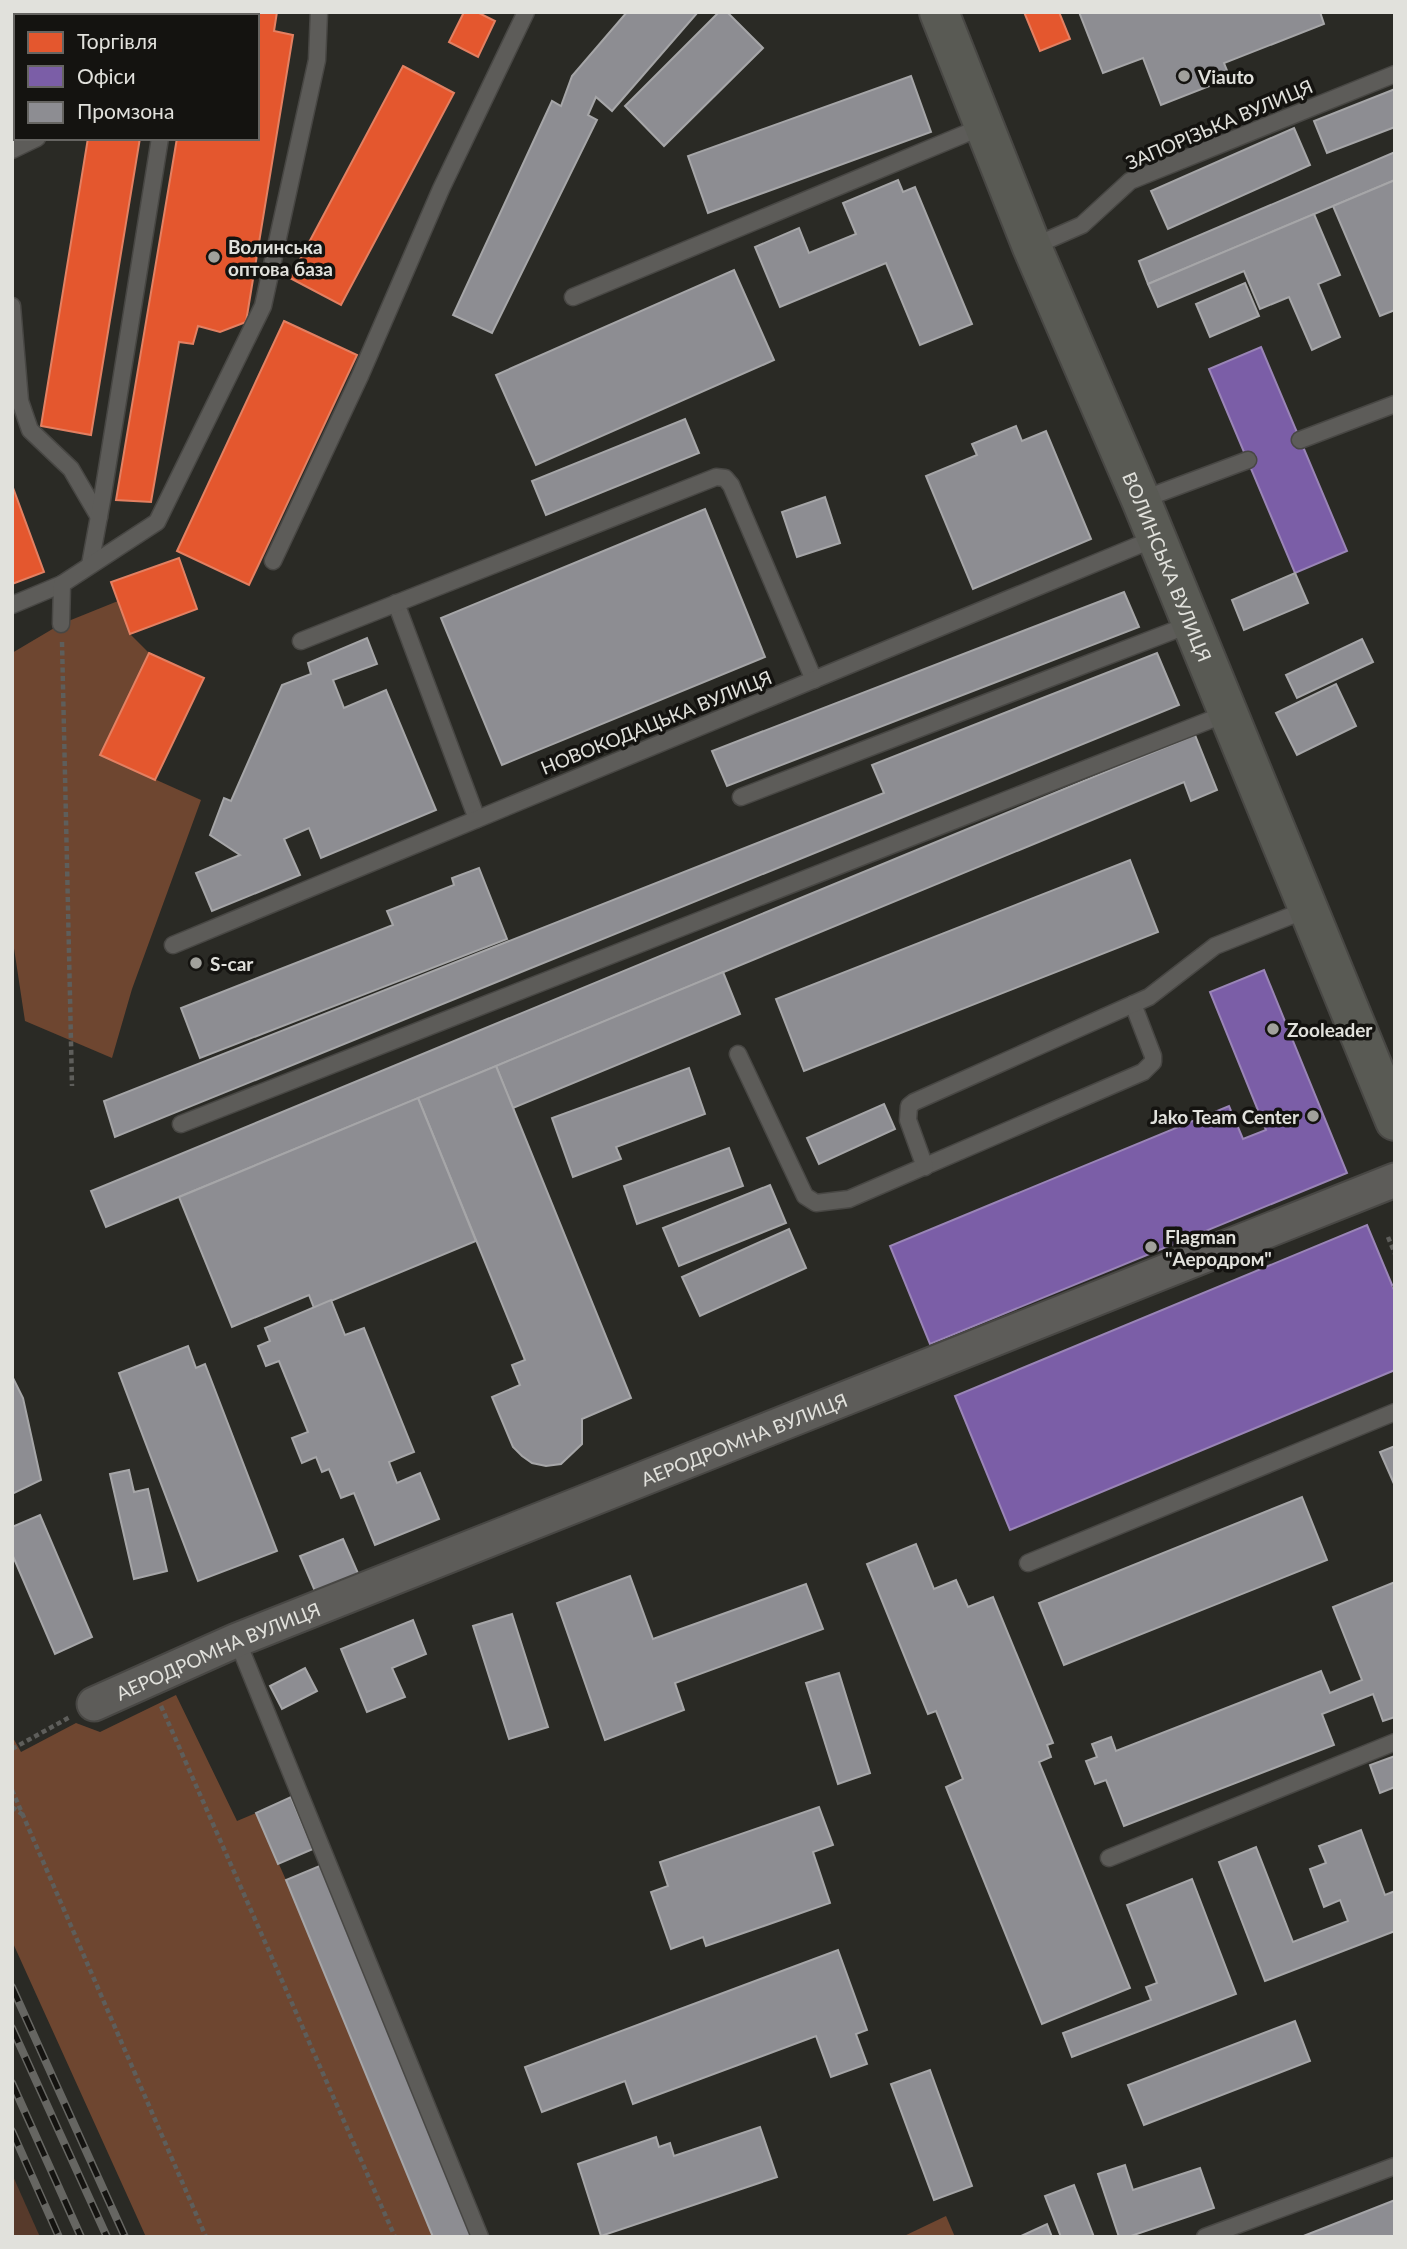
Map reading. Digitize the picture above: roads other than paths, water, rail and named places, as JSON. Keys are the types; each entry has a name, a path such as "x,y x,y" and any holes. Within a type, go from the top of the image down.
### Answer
{"street":[{"name":"ВОЛИНСЬКА ВУЛИЦЯ","path":"939,12 1032,247 1141,500 1395,1121"},
{"name":"АЕРОДРОМНА ВУЛИЦЯ","path":"94,1704 237,1640 1395,1180"}],"lane":[{"path":"12,605 62,584 157,523 263,306 317,60 319,12"},
{"path":"273,561 360,376 441,189 526,12"},
{"name":"ЗАПОРІЗЬКА ВУЛИЦЯ","path":"1032,247 1083,225 1130,181 1395,74"},
{"path":"573,298 984,126"},
{"path":"12,150 33,140"},
{"path":"90,565 160,140"},
{"path":"12,306 20,401 30,430 71,469 99,517"},
{"path":"1300,440 1395,404"},
{"path":"1141,500 1248,460"},
{"path":"301,641 716,477 725,478 732,485 814,680"},
{"name":"НОВОКОДАЦЬКА ВУЛИЦЯ","path":"173,945 1156,538"},
{"path":"61,624 62,584"},
{"path":"396,603 477,819"},
{"path":"741,797 1191,624"},
{"path":"181,1124 1228,713"},
{"path":"925,1167 908,1120 909,1107 914,1101 1149,997 1215,946 1308,909"},
{"path":"738,1054 805,1196 816,1203 849,1199 1143,1072 1153,1062 1153,1056 1133,1004"},
{"path":"1028,1563 1395,1412"},
{"path":"237,1640 480,2237"},
{"path":"1109,1858 1395,1742"},
{"path":"1205,2237 1395,2166"}],"railway":[{"path":"12,1987 125,2237"},
{"path":"12,2028 107,2237"},
{"path":"12,2083 81,2237"},
{"path":"12,2131 59,2237"}],"place":[{"name":"Viauto","path":"1184,76"},
{"name":"Волинська оптова база","path":"214,257"},
{"name":"S-car","path":"196,963"},
{"name":"Zooleader","path":"1273,1029"},
{"name":"Jako Team Center","path":"1313,1116"},
{"name":"Flagman \"Аеродром\"","path":"1151,1247"}]}
